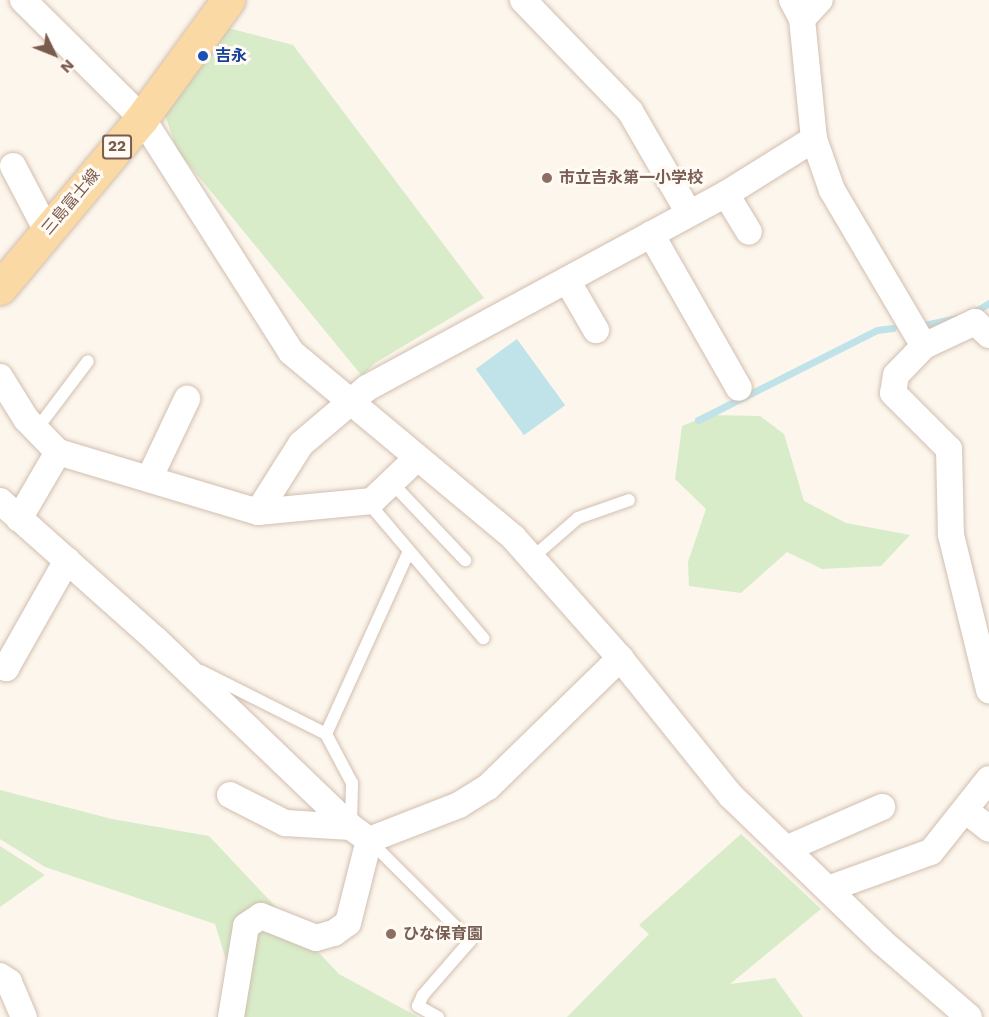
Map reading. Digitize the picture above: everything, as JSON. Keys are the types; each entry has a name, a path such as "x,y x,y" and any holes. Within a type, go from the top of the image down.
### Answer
{"main road":[{"name":"三島富士線","path":"0,288 142,118 228,0"}],"street":[{"path":"23,0 142,118 291,352 347,402 514,538 620,658 731,796 828,889 969,1017"},
{"path":"523,0 630,111 689,213"},
{"path":"820,0 797,9 814,139 832,190 914,331"},
{"path":"258,512 301,444 347,402 726,194 814,139"},
{"path":"13,166 47,231"},
{"path":"726,194 749,232"},
{"path":"651,234 739,388"},
{"path":"567,280 596,330"},
{"path":"914,331 975,322 989,335"},
{"path":"914,331 896,375 893,393 949,449 951,535 989,690"},
{"path":"0,376 36,429 58,452 258,512 367,501 417,458"},
{"path":"149,479 187,399"},
{"path":"19,519 58,452"},
{"path":"0,501 176,659 360,833"},
{"path":"0,665 6,668 67,560"},
{"path":"230,795 285,823 360,833 459,805 488,787 620,658"},
{"path":"828,889 932,852 989,779"},
{"path":"786,849 882,807"},
{"path":"965,810 989,829"},
{"path":"231,1017 246,926 261,916 316,938 334,933 348,923 360,833"},
{"path":"0,976 9,982 24,1017"}],"lane":[{"path":"36,429 88,361"},
{"path":"391,482 465,560"},
{"path":"532,558 578,518 629,500"},
{"path":"367,501 483,638"},
{"path":"326,734 408,551"},
{"path":"176,659 326,734 352,783 360,833 470,941 423,995 418,1006 438,1017"}],"green space":[{"path":"228,28 293,45 484,298 375,363 362,376 177,150 164,112"},
{"path":"709,415 760,416 784,434 804,501 846,523 910,535 881,566 822,569 787,552 741,593 689,586 688,562 706,509 675,479 682,426"},
{"path":"0,790 112,819 209,836 339,974 418,1017 231,1017 237,996 215,924 45,867 0,839"},
{"path":"741,834 821,909 730,984 775,978 803,1017 567,1017 649,934 639,925"},
{"path":"0,846 45,875 0,907"}],"water":[{"path":"517,339 565,405 524,435 476,369"}],"waterway":[{"path":"973,313 989,303"},
{"path":"924,325 956,318"},
{"path":"698,420 877,330 893,328"}],"place":[{"name":"吉永","path":"203,56"},
{"name":"市立吉永第一小学校","path":"547,178"},
{"name":"ひな保育園","path":"391,934"}]}
